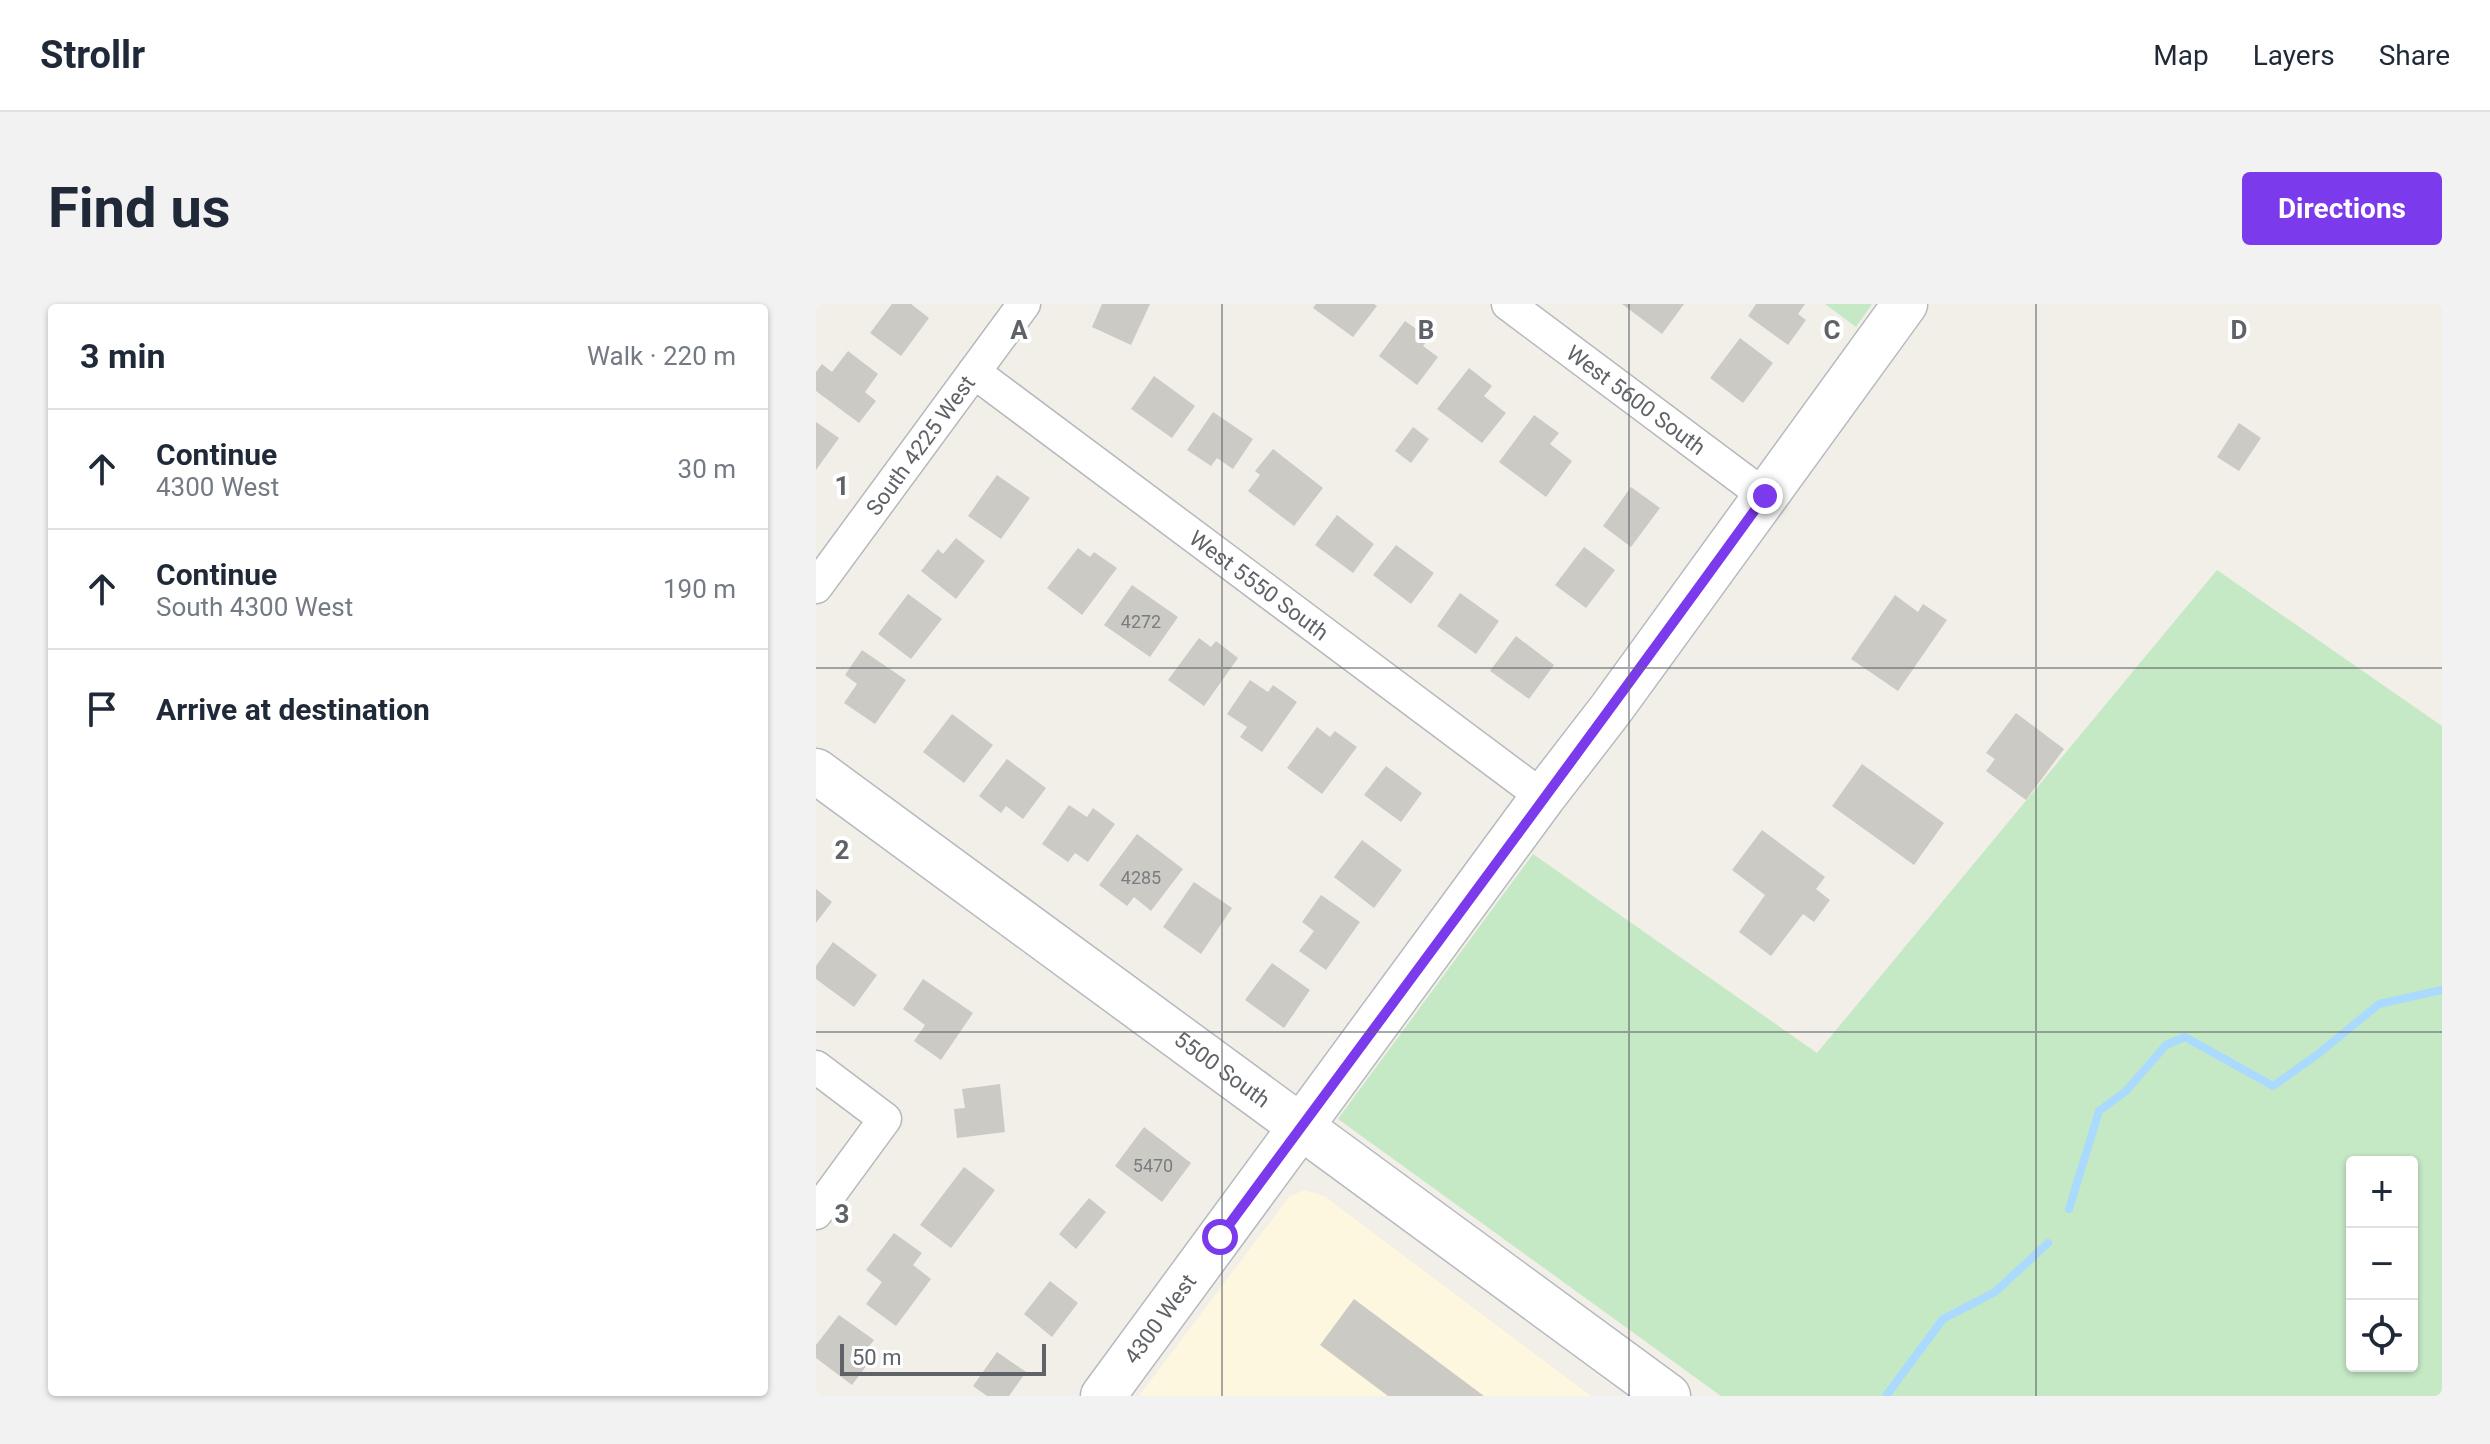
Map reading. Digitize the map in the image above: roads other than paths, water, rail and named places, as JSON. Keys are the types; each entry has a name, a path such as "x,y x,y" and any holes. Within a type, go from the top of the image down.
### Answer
{"main road":[{"name":"4300 West","path":"1103,1396 1611,709 1905,304"},
{"name":"5500 South","path":"816,771 1668,1396"}],"street":[{"name":"South 4225 West","path":"816,587 1024,304"},
{"name":"West 5600 South","path":"1508,304 1765,496"},
{"name":"West 5550 South","path":"974,372 1543,797"},
{"path":"816,1067 885,1119 816,1213"}],"waterway":[{"path":"2069,1209 2099,1111 2126,1091 2166,1045 2185,1037 2273,1086 2379,1004 2442,990"},
{"path":"1886,1396 1943,1319 1995,1292 2048,1243"}]}
